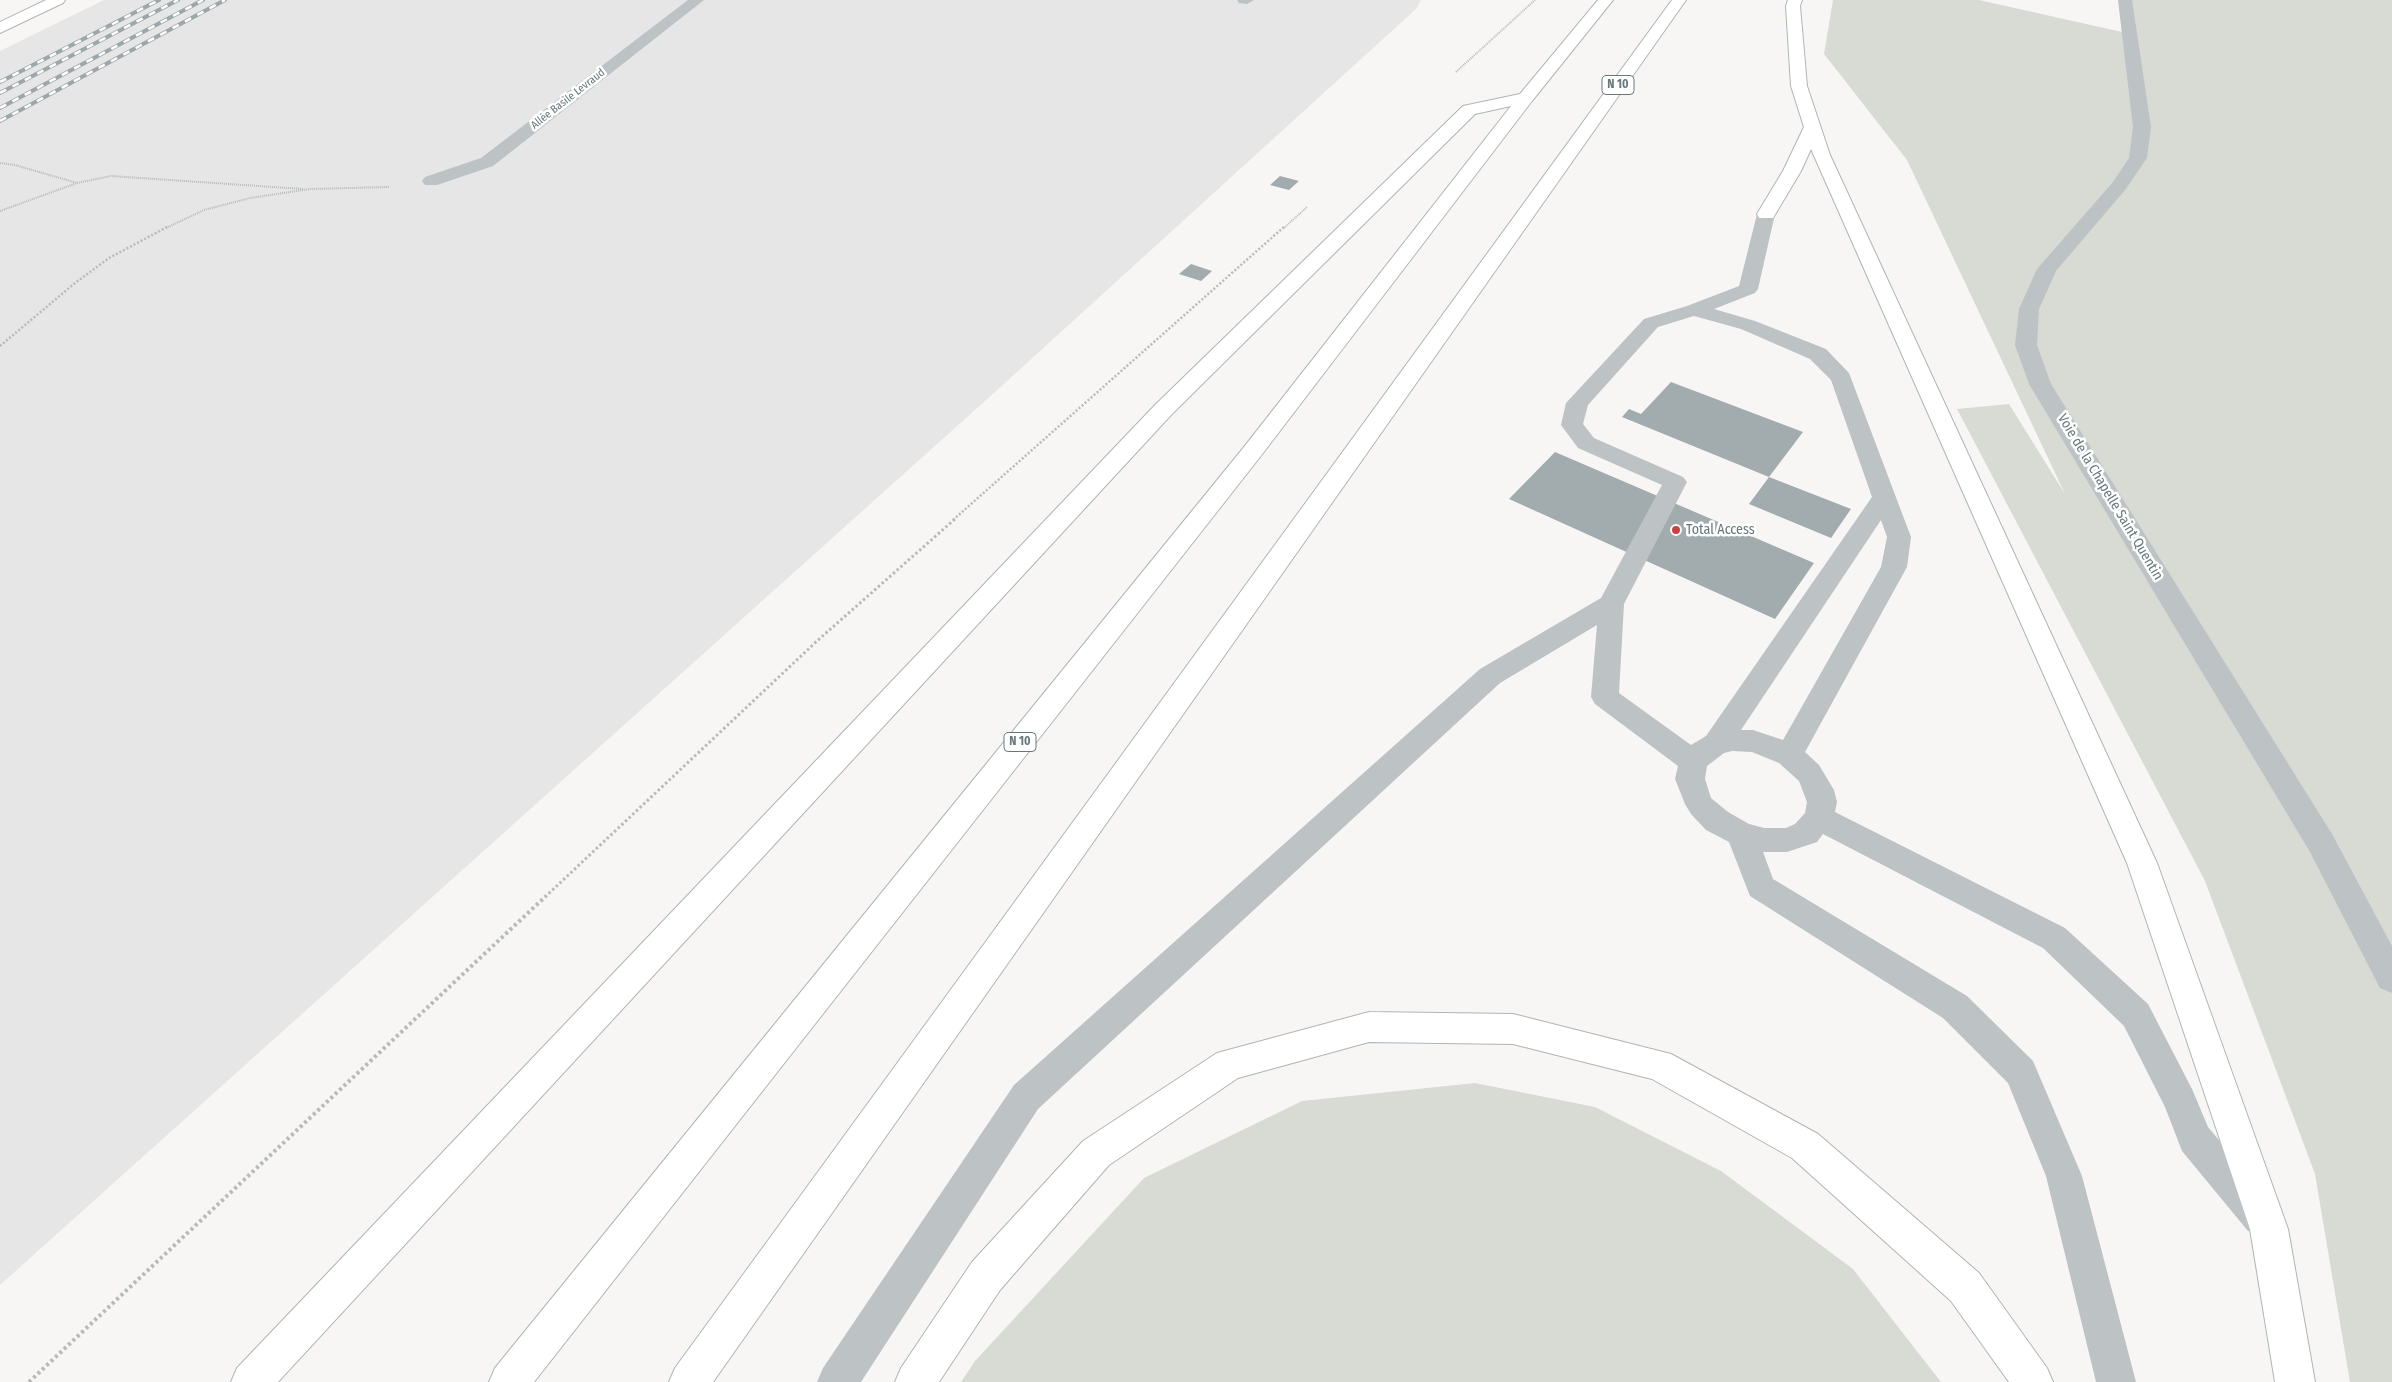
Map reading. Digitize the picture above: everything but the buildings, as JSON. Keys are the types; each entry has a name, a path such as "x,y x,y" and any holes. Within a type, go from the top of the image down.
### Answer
{"main road":[{"path":"0,28 58,0"},
{"name":"N 10","path":"509,1382 1252,452 1526,98 1606,0"},
{"name":"N 10","path":"689,1382 1679,0"},
{"path":"1795,0 1793,6 1799,86 1820,155 2142,862 2270,1229 2294,1382"},
{"path":"251,1382 1163,410 1469,110 1526,98"},
{"path":"1766,214 1792,171 1812,127"},
{"path":"915,1382 986,1276 1096,1153 1229,1064 1369,1027 1513,1029 1659,1065 1805,1146 1965,1287 2033,1382"}],"street":[{"name":"Allée Basile Levraud","path":"431,181 487,162 697,0"},
{"name":"Voie de la Chapelle Saint Quentin","path":"2125,0 2142,127 2138,158 2120,186 2047,269 2029,309 2026,345 2040,384 2321,843 2392,978"},
{"path":"1693,762 1605,697 1611,604 1675,482 1586,443 1572,425 1578,403 1651,323 1694,310 1748,289 1766,214"},
{"path":"1694,310 1748,325 1818,354 1842,378 1900,537 1894,567 1789,755"},
{"path":"1716,744 1885,496"},
{"path":"837,1382 1026,1097 1490,676 1611,604"},
{"path":"1732,740 1753,742 1789,755 1809,773 1819,790 1822,802 1819,818 1806,833 1787,840 1764,840 1741,834 1717,821 1701,806 1695,796 1690,778 1693,762 1701,753 1716,744 1732,740"},
{"path":"1819,818 2054,938 2136,1016 2180,1101 2195,1139 2270,1229"},
{"path":"1741,834 1761,887 1955,1007 2021,1072 2064,1176 2116,1382"}],"path":[{"path":"1455,72 1535,0"},
{"path":"0,163 14,165 76,183"},
{"path":"0,211 33,197 76,183 111,176 139,176 167,180 310,189 388,187 431,181"},
{"path":"0,346 75,283 109,258 148,236 204,210 250,198 310,189"},
{"path":"29,1382 817,641 1309,204"}],"shaded area":[{"path":"104,0 1421,0 1416,9 995,392 0,1285 0,51"},
{"path":"1833,0 1979,0 2131,34 2126,0 2392,0 2392,1382 2350,1382 2315,1174 2205,881 1957,409 2009,404 2065,494 1907,160 1824,54"},
{"path":"1475,1083 1595,1107 1721,1171 1853,1269 1941,1382 961,1382 975,1361 1144,1178 1302,1101"}],"railway":[{"path":"0,82 159,0"},
{"path":"0,93 178,0"},
{"path":"0,108 203,0"},
{"path":"0,121 225,0"}],"place":[{"name":"Total Access","path":"1676,530"}]}
